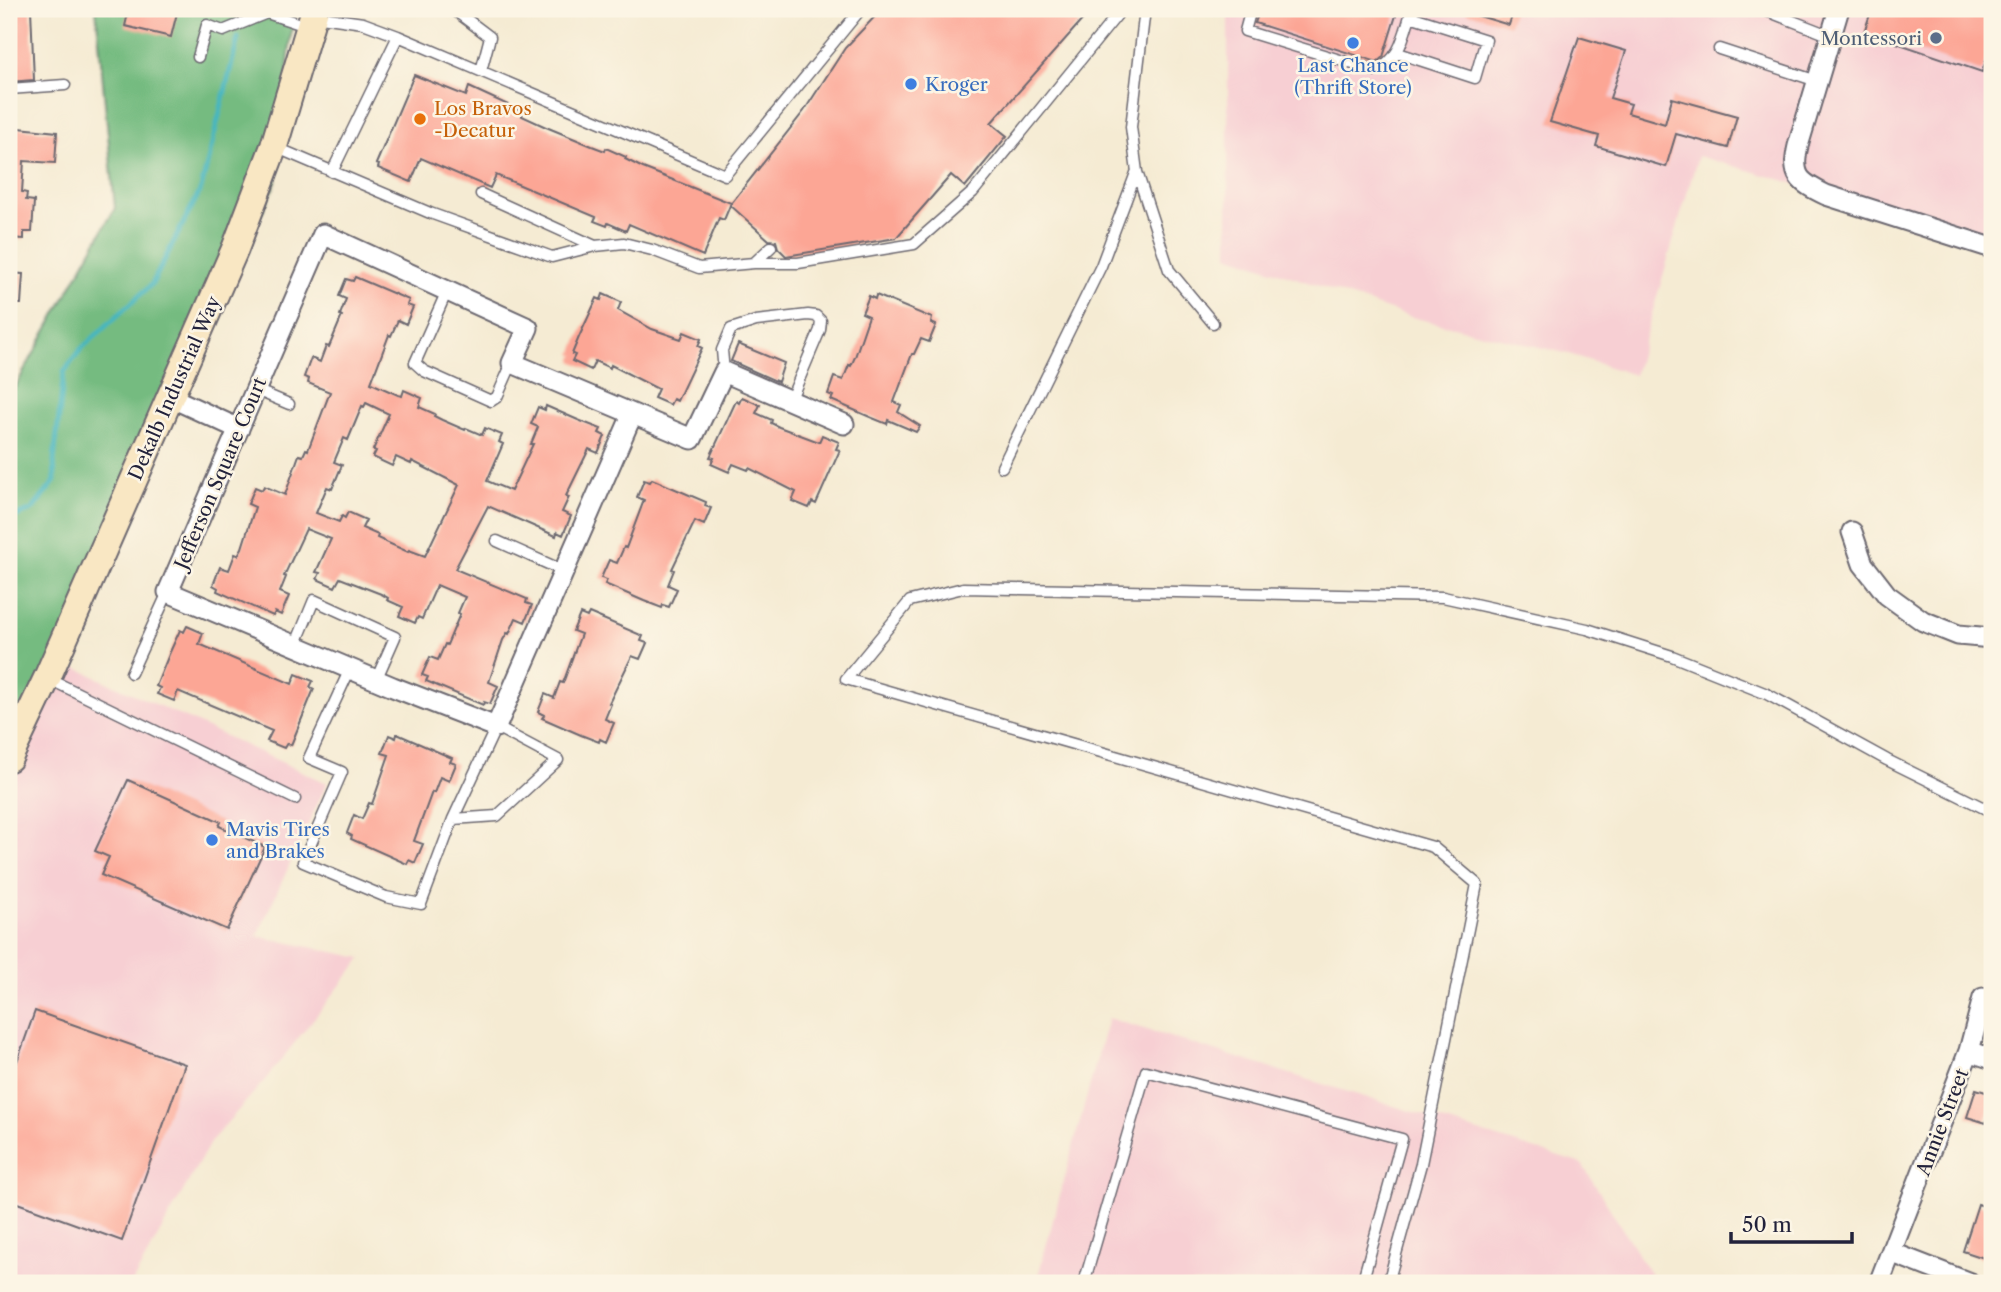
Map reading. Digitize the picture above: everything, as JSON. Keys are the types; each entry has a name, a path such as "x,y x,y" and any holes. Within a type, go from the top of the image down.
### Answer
{"main road":[{"name":"Dekalb Industrial Way","path":"11,746 47,678 235,249 274,146 313,17"}],"street":[{"path":"1839,9 1798,146 1796,173 1802,182 1812,188 1992,248"},
{"name":"Jefferson Square Court","path":"496,727 376,680 168,592 323,234 528,328 512,363"},
{"path":"512,363 692,439 724,372 844,425"},
{"path":"170,397 239,429"},
{"path":"496,727 632,415"},
{"path":"1852,532 1863,565 1887,595 1923,621 1958,635 1992,638"},
{"name":"Annie Street","path":"1879,1283 1893,1253 1969,1051 1983,998"},
{"path":"1969,1051 1992,1059"},
{"path":"1893,1253 1970,1283"}],"lane":[{"path":"453,9 490,37 481,71"},
{"path":"198,57 207,25 223,31 267,13 363,23 725,175 861,9"},
{"path":"274,146 430,213 552,257 595,246 624,243 652,250 699,268 754,263 798,263 914,244 973,192 1117,15 1119,9"},
{"path":"1145,9 1131,127 1136,172 1169,270 1213,323"},
{"path":"1251,9 1245,31 1376,71 1385,67 1398,53 1410,16 1486,40 1475,78 1398,53"},
{"path":"1762,9 1830,36"},
{"path":"332,172 398,36"},
{"path":"1719,49 1817,81"},
{"path":"9,89 65,85"},
{"path":"1002,467 1101,266 1136,172"},
{"path":"481,194 595,246"},
{"path":"754,263 771,247"},
{"path":"447,291 415,363 424,371 491,401 497,397 512,363"},
{"path":"724,372 722,350 731,330 756,321 816,316 821,321 820,330 790,401"},
{"path":"256,390 289,404"},
{"path":"498,541 564,571"},
{"path":"1388,1283 1420,1164 1477,884 1433,847 846,679 910,601 963,588 1443,597 1587,629 1672,656 1767,694 1887,760 1992,812"},
{"path":"131,673 168,592"},
{"path":"295,646 314,600 395,637 376,680"},
{"path":"350,669 309,758 342,772 303,862 386,897 421,904 453,819 496,727 558,760 497,816 453,819"},
{"path":"47,678 295,799"},
{"path":"1084,1283 1146,1071 1402,1139 1362,1283"}],"shaded area":[{"path":"1228,9 1992,9 1992,247 1866,204 1698,156 1634,375 1569,354 1411,317 1228,255"},
{"path":"55,658 327,783 257,936 362,958 265,1080 211,1141 132,1283 9,1283 9,771"},
{"path":"1992,953 1992,1041 1963,1029"},
{"path":"1108,1018 1582,1164 1656,1283 1036,1283"}],"green space":[{"path":"96,9 265,9 295,13 276,182 55,658 9,771 9,398 115,208"}],"building":[{"path":"9,9 31,9 34,80 9,82"},
{"path":"129,9 178,9 171,37 125,26"},
{"path":"882,9 1092,9 991,123 1007,136 965,187 951,175 896,238 786,256 778,248 776,241 769,240 730,205 804,111 845,48"},
{"name":"Last Chance (Thrift Store)","path":"1260,9 1398,9 1383,57 1377,62 1255,23"},
{"path":"1467,9 1514,9 1509,25 1466,12"},
{"name":"Montessori","path":"1872,9 1992,9 1992,43 1982,72 1864,32"},
{"path":"1579,37 1626,51 1610,98 1631,104 1628,113 1665,124 1672,98 1737,116 1728,148 1676,134 1666,167 1596,146 1599,136 1550,122"},
{"path":"414,75 466,96 469,87 523,112 522,116 546,127 605,151 606,148 643,168 731,203 724,220 719,218 703,256 629,224 626,231 608,223 607,226 594,221 596,217 496,175 490,188 421,158 411,182 378,168 379,165 376,164"},
{"path":"9,127 57,132 55,163 24,161 22,192 27,193 26,200 34,201 32,232 24,232 24,239 9,238"},
{"path":"9,273 23,274 21,304 9,304"},
{"path":"355,277 409,300 407,305 413,307 406,324 398,320 391,336 389,335 371,383 398,395 402,396 404,390 422,398 419,407 465,430 466,428 482,435 485,428 502,435 499,442 503,444 487,481 511,491 533,444 538,427 531,424 538,407 545,410 546,406 601,429 599,433 605,436 598,453 589,449 566,496 569,497 562,512 571,516 563,535 557,532 556,536 488,506 455,569 527,599 526,603 532,605 525,622 516,618 509,634 507,633 503,640 489,682 498,686 490,704 484,702 483,705 426,681 428,677 422,675 430,657 438,660 445,644 447,645 465,597 437,585 422,619 418,617 415,623 399,616 403,607 387,600 388,598 381,594 340,578 335,587 317,579 320,573 316,572 331,539 306,529 284,576 286,577 280,592 289,596 281,615 275,612 273,616 217,591 218,588 213,585 220,567 229,570 235,554 238,555 242,548 255,507 248,504 255,487 262,490 264,486 285,495 299,455 303,456 306,449 308,450 330,392 308,383 309,379 304,377 311,358 320,362 326,346 329,347 346,299 339,296 346,279 353,281","holes":["366,403 389,414 373,450 376,451 373,457 392,466 396,457 411,464 412,461 459,485 425,556 409,550 408,552 377,538 378,535 362,528 366,520 348,512 339,522 316,513 327,487 332,489 342,465 334,462 344,438 348,440 362,406"]},
{"path":"603,294 621,302 618,310 652,329 681,339 684,332 701,339 698,346 702,348 677,401 673,399 670,405 654,398 658,389 611,365 610,368 595,361 591,370 572,361 575,355 572,354 597,298 601,300"},
{"path":"876,295 932,318 931,323 936,325 929,342 921,339 912,354 894,402 901,405 898,412 920,426 916,432 888,420 887,424 870,417 831,400 833,396 828,394 834,377 843,380 849,365 851,366 869,316 862,313 869,296 875,299"},
{"path":"738,344 784,363 778,382 731,361"},
{"path":"742,397 760,405 756,413 772,420 771,423 779,427 819,442 822,435 839,442 836,449 840,450 816,504 812,502 809,508 792,501 796,492 749,468 748,470 733,464 729,472 711,464 714,458 710,457 736,401 739,403"},
{"path":"652,479 706,502 705,506 711,508 704,525 695,521 672,569 674,570 668,585 677,589 669,607 663,605 662,608 605,584 607,580 601,578 609,560 617,563 624,547 626,548 644,500 637,497 644,480 650,482"},
{"path":"589,613 643,636 641,641 647,643 640,659 632,656 609,703 611,704 605,719 614,723 606,742 600,739 599,742 542,718 544,715 538,712 545,694 554,698 560,682 563,683 581,634 573,631 580,614 587,617"},
{"path":"187,626 203,633 199,644 292,684 296,674 313,681 310,687 314,689 291,745 287,743 284,748 267,741 272,731 178,691 174,701 157,694 160,688 156,686 170,652 180,630 184,632"},
{"path":"397,734 452,758 450,762 456,764 449,781 440,777 434,793 432,792 414,841 423,844 415,863 409,860 407,864 351,839 352,836 347,833 354,815 362,819 369,803 372,804 389,755 382,753 389,735 396,738"},
{"path":"128,780 221,822 219,826 265,847 227,930 101,875 109,857 95,851"},
{"path":"35,1011 185,1064 122,1241 9,1200 9,1084"},
{"path":"1976,1089 1992,1094 1986,1123 1967,1117"},
{"path":"1978,1204 1992,1209 1992,1241 1987,1259 1963,1251"}],"waterway":[{"path":"9,519 32,510 55,481 54,460 64,372 81,349 152,284 201,189 238,38"}],"place":[{"name":"Montessori","path":"1936,38"},
{"name":"Last Chance (Thrift Store)","path":"1353,43"},
{"name":"Kroger","path":"911,84"},
{"name":"Los Bravos -Decatur","path":"420,119"},
{"name":"Mavis Tires and Brakes","path":"212,840"}]}
